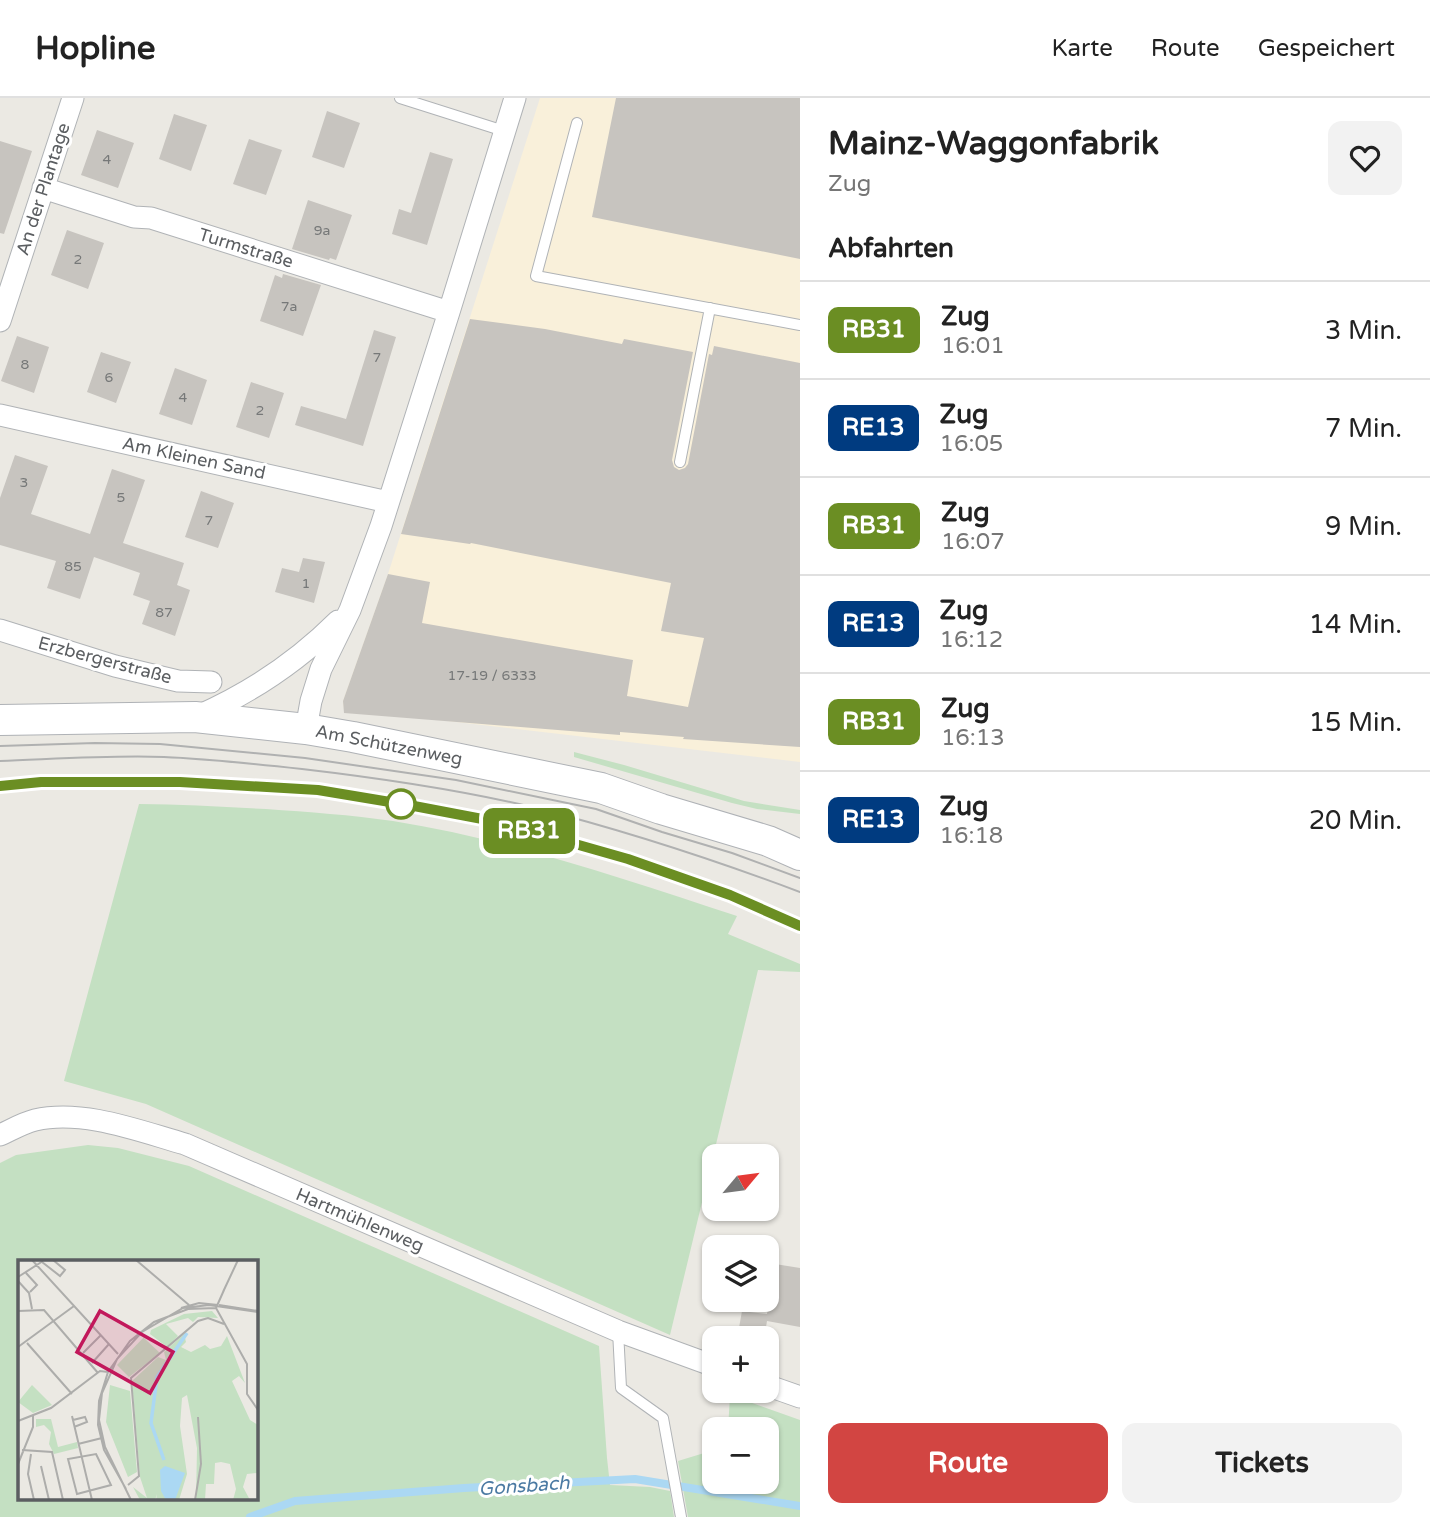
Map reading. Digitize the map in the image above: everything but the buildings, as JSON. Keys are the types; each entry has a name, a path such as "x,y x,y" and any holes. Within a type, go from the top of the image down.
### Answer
{"main road":[{"name":"Am Schützenweg","path":"0,720 195,717 306,729 366,739 601,788 768,841 800,855"},
{"name":"Am Schützenweg","path":"768,841 800,841"}],"street":[{"name":"An der Plantage","path":"0,321 73,98"},
{"path":"306,729 321,669 350,610 381,526 515,98"},
{"name":"Turmstraße","path":"43,188 134,217 152,218 449,312"},
{"name":"Am Kleinen Sand","path":"0,415 388,502"},
{"path":"195,717 226,704 297,659 350,610"},
{"name":"Erzbergerstraße","path":"0,630 115,666 178,681 211,682"},
{"name":"Hartmühlenweg","path":"0,1135 34,1120 71,1117 119,1125 185,1144 618,1331 702,1362"},
{"path":"779,1390 800,1397"}],"lane":[{"path":"400,98 504,131"},
{"path":"577,123 536,275 800,325"},
{"path":"680,462 710,308"},
{"path":"618,1331 621,1388 663,1418 681,1517"}],"shaded area":[{"path":"540,98 800,98 800,762 344,709 343,701 388,574"}],"green space":[{"path":"574,752 744,801 800,810 800,814 732,803 574,757"},
{"path":"139,804 346,815 393,821 481,839 567,862 737,916 728,934 800,964 800,972 758,970 716,1144 702,1144 702,1202 670,1335 146,1104 64,1081"},
{"path":"88,1145 118,1148 189,1166 599,1346 610,1485 670,1491 674,1517 0,1517 0,1163 16,1155"},
{"path":"730,1403 752,1403 800,1420 800,1517 688,1517 678,1461 702,1454 702,1494 779,1494 779,1417 729,1417"}],"waterway":[{"name":"Gonsbach","path":"250,1517 295,1501 635,1479 800,1506"}],"tram line":[{"path":"0,746 160,744 305,758 456,780 596,809 800,878"},
{"path":"0,761 123,756 181,758 302,769 417,785 532,807 600,825 800,892"}],"railway":[{"path":"0,786 180,782 318,790 414,806 498,822 629,859 731,895 800,926"}],"train":[{"name":"RB31","path":"0,786 41,782 180,782 318,790 414,806 498,822 628,859 730,895 800,926"}]}
